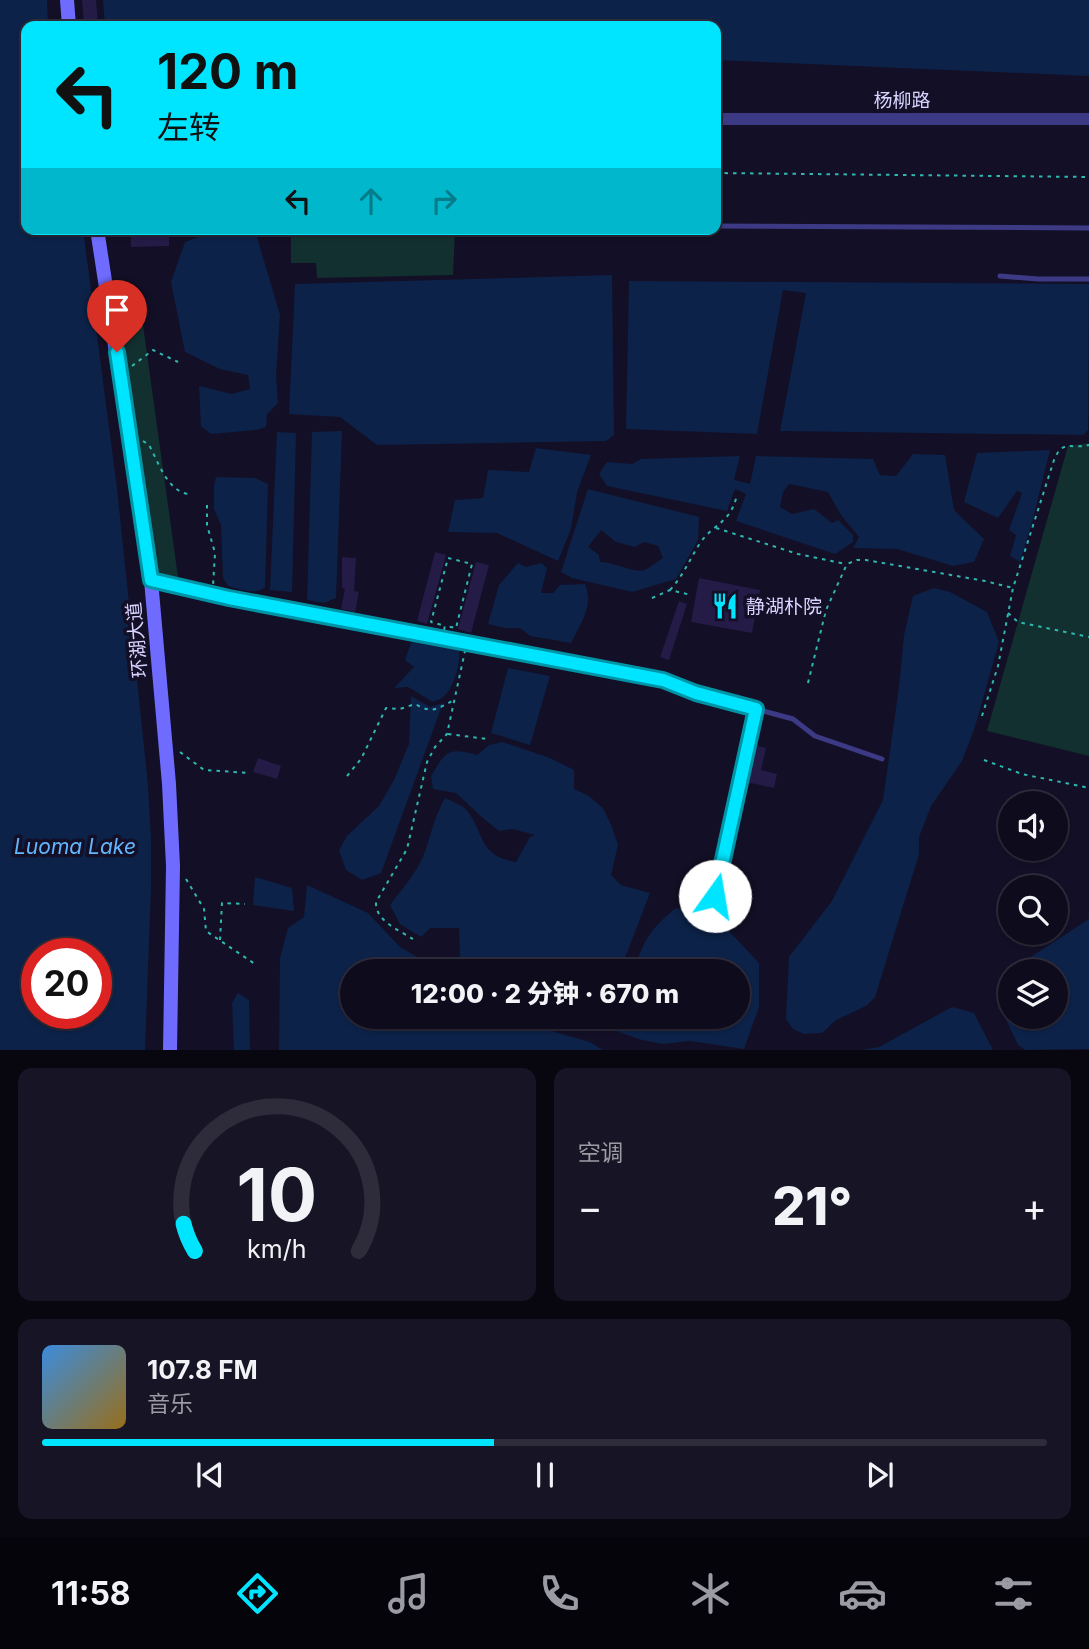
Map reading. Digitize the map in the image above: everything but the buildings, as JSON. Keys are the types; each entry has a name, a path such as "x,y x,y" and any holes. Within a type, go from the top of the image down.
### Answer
{"main road":[{"path":"67,0 69,21"},
{"name":"环湖大道","path":"98,235 151,580 173,866 170,1050"}],"street":[{"name":"杨柳路","path":"721,119 1089,119"}],"lane":[{"path":"721,226 1089,228"},
{"path":"1000,276 1089,279"},
{"path":"151,580 663,680 696,693 793,719 815,736 882,758"},
{"path":"715,896 756,709"}],"path":[{"path":"721,173 1089,177"},
{"path":"121,375 153,350 178,362"},
{"path":"131,443 145,442 149,445 173,486 183,494 188,494"},
{"path":"982,716 998,666 1013,588 1058,451 1066,445 1081,447 1089,444"},
{"path":"652,598 670,590 681,578 699,545 730,514 737,495"},
{"path":"206,505 207,525 215,553 212,594"},
{"path":"716,528 798,554 847,564 866,560 972,578 1013,588"},
{"path":"447,558 472,564 456,628 445,626 431,622 447,558"},
{"path":"807,683 826,610 847,564"},
{"path":"670,590 691,595"},
{"path":"1007,612 1018,622 1089,637"},
{"path":"442,638 445,626"},
{"path":"413,939 378,914 376,902 407,849 427,762 447,733 467,643"},
{"path":"347,776 361,760 386,708 400,709 415,704 425,710 437,709 455,699"},
{"path":"447,733 487,739"},
{"path":"165,741 204,770 250,773"},
{"path":"984,760 1022,774 1089,788"},
{"path":"187,880 204,909 206,931 255,964"},
{"path":"220,941 222,903 245,904"}],"green space":[{"path":"291,235 455,235 453,275 317,278 316,263 291,263"},
{"path":"113,284 131,284 138,289 178,577 155,573"},
{"path":"1089,443 1089,756 987,731 1068,446"}],"water":[{"name":"Luoma Lake","path":"0,0 47,0 48,21 21,21 21,235 84,235 117,488 148,785 151,888 145,1050 0,1050"},
{"path":"103,0 1089,0 1089,76 721,60 721,21 105,21"},
{"path":"203,235 257,237 280,315 276,375 278,403 267,414 266,427 211,434 201,426 199,386 232,394 250,389 248,375 220,369 185,352 171,282 185,242"},
{"path":"612,275 614,435 606,441 377,445 340,417 289,414 295,284"},
{"path":"629,281 1089,284 1088,430 1083,435 780,431 806,293 783,290 757,434 626,429"},
{"path":"342,431 336,598 324,603 307,600 312,432"},
{"path":"277,432 296,433 292,592 270,590"},
{"path":"536,448 591,455 577,492 571,529 558,561 497,533 448,532 455,500 483,498 488,470 529,472"},
{"path":"1050,450 1020,562 1010,556 1016,535 1009,530 1022,493 1017,491 998,518 964,502 977,453"},
{"path":"913,454 945,455 954,510 984,539 974,562 953,566 897,549 853,548 859,537 841,515 828,492 789,484 783,492 780,507 792,514 814,509 832,523 838,520 853,535 853,542 835,554 736,521 746,494 735,489 727,511 607,486 599,474 607,462 632,464 641,459 740,456 734,480 750,484 756,456 873,459 880,475 896,476"},
{"path":"216,477 255,478 268,484 265,587 261,590 247,591 228,586 223,578 221,525 214,509"},
{"path":"588,489 699,517 698,540 676,579 632,592 572,578 561,572","holes":["601,530 616,542 635,547 644,542 658,546 663,558 639,571 600,562 599,555 588,547"]},
{"path":"518,563 526,567 541,563 547,568 541,593 553,593 560,585 585,584 587,607 571,643 530,636 520,628 488,624 499,585"},
{"path":"934,588 950,592 987,612 999,642 975,727 962,761 931,806 919,837 919,854 875,997 866,1006 836,1020 822,1033 804,1034 793,1029 786,1019 789,957 832,901 883,800 904,635 913,596"},
{"path":"413,637 459,650 458,667 451,687 443,697 433,702 408,687 394,688 414,667 405,660"},
{"path":"508,668 550,676 530,745 491,733"},
{"path":"411,696 430,707 443,703 381,873 362,880 346,870 339,850 347,836 379,806 394,780 409,744"},
{"path":"503,742 550,758 574,770 574,789 589,796 603,808 618,845 611,875 621,885 650,893 625,959 461,959 459,928 430,928 421,937 400,924 390,905 419,864 445,798 467,810 485,844 504,859 516,862 530,837 535,835 512,829 499,831 456,793 433,789 431,776 444,756 460,751 477,755 489,745"},
{"path":"255,877 292,888 294,911 253,905"},
{"path":"307,885 368,913 400,947 420,959 340,959 340,1029 547,1029 590,1042 603,1050 279,1050 280,958 288,928 304,917"},
{"path":"676,908 713,914 759,963 759,1007 744,1049 690,1041 663,1044 613,1030 750,1029 750,959 638,959 649,936"},
{"path":"1089,919 1089,1049 1025,1050 1018,1045 1010,1029 1068,1029 1068,959 1028,959 1049,945 1068,945 1068,933"},
{"path":"238,993 249,1000 250,1050 234,1050 232,1003"},
{"path":"952,1007 974,1013 993,1050 862,1050 879,1047"}],"place":[{"name":"静湖朴院","path":"725,606"}],"route":[{"path":"117,352 151,580 229,598 663,680 696,693 756,709 715,896"}]}
